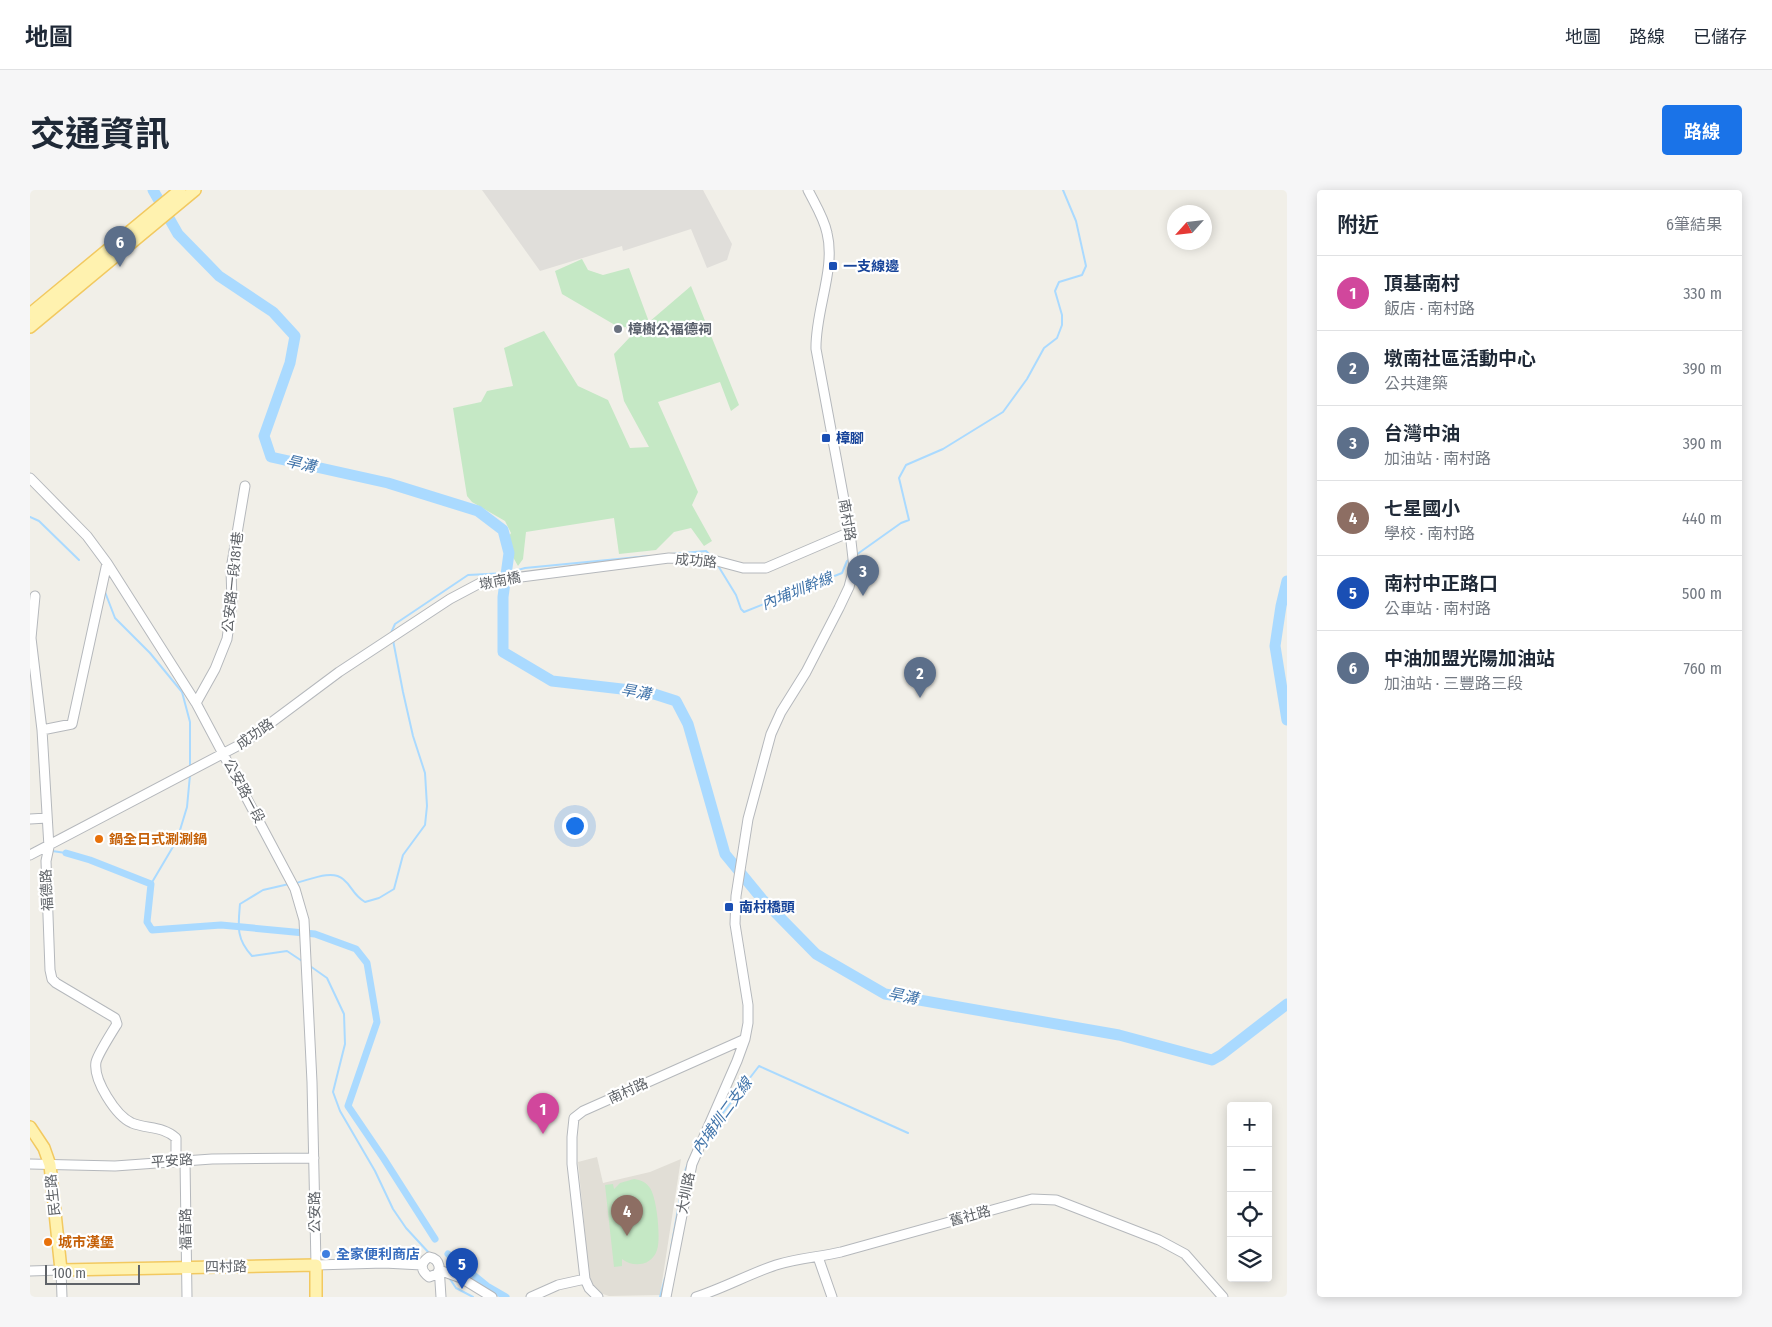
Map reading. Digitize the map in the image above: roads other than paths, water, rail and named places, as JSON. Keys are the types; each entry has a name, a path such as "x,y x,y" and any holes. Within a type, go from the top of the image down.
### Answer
{"main road":[{"path":"30,327 176,197 195,190"},
{"path":"30,314 140,230"},
{"name":"民生路","path":"30,1128 44,1148 50,1165 61,1270"},
{"name":"四村路","path":"61,1270 316,1265"},
{"name":"公安路","path":"316,1265 316,1297"}],"street":[{"name":"南村路","path":"585,1279 572,1164 574,1118 583,1111 745,1039 748,1023 748,1005 735,924 740,864 748,820 770,734 810,664 849,587 854,568 850,532 816,349 816,330 830,252 827,232 808,190"},
{"name":"公安路一段","path":"30,478 87,536 107,563 196,703 295,889 304,920 314,1158"},
{"name":"公安路一段181巷","path":"196,703 227,639 232,602 231,569 245,486"},
{"name":"成功路","path":"535,574 669,558 713,560 743,568 766,568 850,532"},
{"path":"42,730 72,724 107,563"},
{"name":"墩南橋","path":"465,589 482,582 535,574"},
{"name":"成功路","path":"30,855 245,742 348,666 465,589"},
{"name":"福德路","path":"35,596 31,638 42,730 48,846 46,861 50,970 52,979 71,993 115,1018 117,1024 96,1060 98,1078 124,1118 138,1125 160,1128 171,1133 176,1138 180,1160"},
{"path":"30,819 47,818"},
{"name":"大圳路","path":"666,1297 692,1164 745,1039"},
{"name":"平安路","path":"30,1164 115,1166 180,1160 314,1158"},
{"name":"公安路","path":"314,1158 316,1265"},
{"name":"福音路","path":"180,1160 187,1297"},
{"name":"舊社路","path":"696,1297 713,1292 775,1266 801,1258 842,1252 1032,1199 1056,1200 1152,1236 1178,1249 1185,1254 1223,1297"},
{"path":"422,1265 424,1260 430,1257 438,1262 442,1297"},
{"path":"818,1257 832,1297"},
{"name":"四村路","path":"316,1265 375,1263 422,1265 423,1271 428,1276 437,1274 439,1270"},
{"name":"四村路","path":"30,1271 61,1270"},
{"name":"民生路","path":"61,1270 62,1297"},
{"path":"439,1270 461,1278 492,1297"},
{"path":"531,1297 558,1285 585,1279 589,1288 598,1297"}],"waterway":[{"name":"旱溝","path":"153,190 178,234 219,276 273,312 295,336 290,363 264,436 271,457 388,483 478,511 503,530 509,553 503,597 503,652 552,681 648,692 676,701 688,724 725,854 762,899 816,954 885,994 1119,1035 1212,1060 1287,1004"},
{"name":"內埔圳幹線","path":"856,555 901,523 909,520 899,478 906,465 943,449 1003,412 1027,379 1044,348 1057,338 1062,325 1062,315 1055,291 1059,282 1082,275 1086,266 1076,221 1063,190"},
{"path":"30,517 39,521 79,560"},
{"name":"內埔圳幹線","path":"671,554 706,551 713,558"},
{"name":"內埔圳幹線","path":"391,633 395,624 468,575 507,573 525,568 649,556"},
{"name":"內埔圳幹線","path":"717,564 744,612 842,573 847,561 850,559"},
{"path":"1287,581 1275,646 1287,720"},
{"path":"105,592 115,618 150,653 182,692 190,722 190,768"},
{"path":"296,883 320,876 333,875 343,879 357,896 365,902 379,898 394,889 403,855 425,825 427,806 425,773 413,736 393,640"},
{"path":"151,884 177,840 187,807 190,775"},
{"path":"52,851 66,853"},
{"path":"66,853 90,860 151,884 147,922 152,930 221,925 315,934 356,949 367,963 377,1022 348,1106 435,1239"},
{"path":"289,884 263,890 240,904 239,932 243,944 252,956 287,951 302,961"},
{"path":"310,966 327,978 344,1014 345,1044 333,1092 340,1111 375,1171 393,1209 406,1228 430,1254"},
{"name":"內埔圳二支線","path":"713,1126 759,1066 908,1133"},
{"name":"內埔圳二支線","path":"671,1248 685,1171 690,1158"},
{"path":"448,1254 487,1286 506,1297"},
{"name":"內埔圳二支線","path":"660,1297 665,1278"},
{"path":"450,1279 456,1288 473,1297"}],"place":[{"name":"一支線邊","path":"833,266"},
{"name":"中油加盟光陽加油站","path":"120,267"},
{"name":"樟樹公福德祠","path":"618,329"},
{"name":"樟腳","path":"826,438"},
{"name":"台灣中油","path":"863,596"},
{"name":"墩南社區活動中心","path":"920,698"},
{"name":"鍋全日式涮涮鍋","path":"99,839"},
{"name":"南村橋頭","path":"729,907"},
{"name":"頂基南村","path":"543,1134"},
{"name":"七星國小","path":"627,1236"},
{"name":"城市漢堡","path":"48,1242"},
{"name":"全家便利商店","path":"326,1254"},
{"name":"南村中正路口","path":"462,1289"}]}
